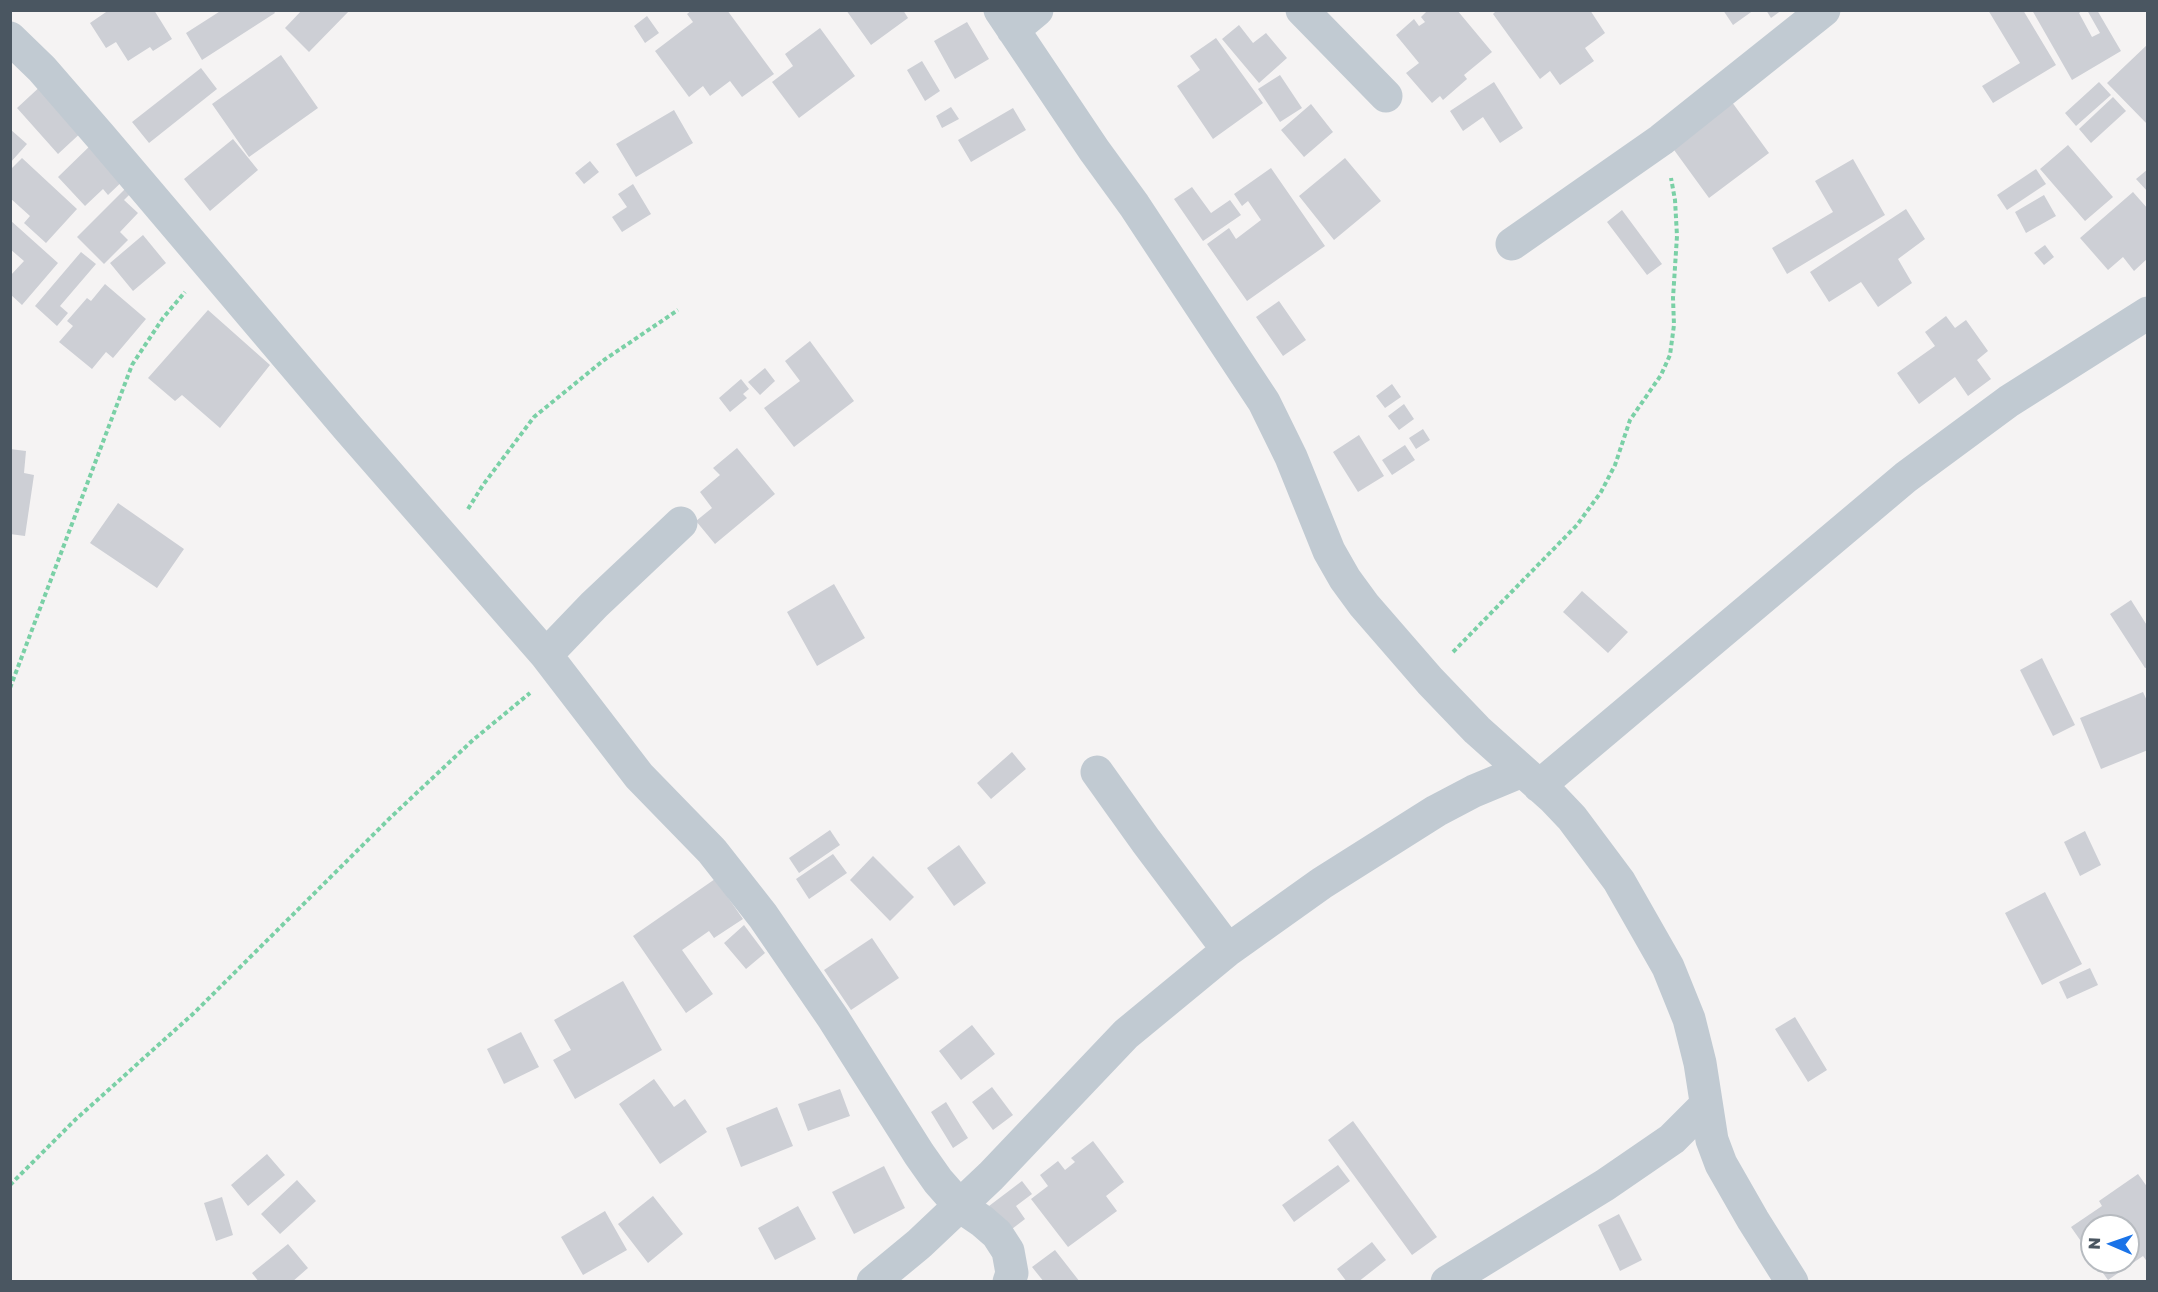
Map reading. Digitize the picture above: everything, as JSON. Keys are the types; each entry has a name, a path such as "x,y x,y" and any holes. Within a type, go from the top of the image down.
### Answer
{"street":[{"path":"1302,10 1386,96"},
{"path":"1512,244 1661,140 1824,10"},
{"path":"1017,17 1094,150 1134,205 1264,402 1291,457 1329,551 1345,579 1364,605 1430,681 1477,730 1572,818 1619,881 1668,967 1689,1019 1700,1063 1712,1140 1721,1164 1792,1281"},
{"path":"10,38 42,69 552,663 639,776 712,851 763,916 833,1018 938,1181 960,1206 997,1234 1008,1251 1011,1273 1009,1281"},
{"path":"873,1281 920,1244 960,1206 1113,1046 1228,950 1322,884 1426,818 1474,791 1531,778 1906,477 2009,401 2148,312"},
{"path":"552,663 594,605 681,523"},
{"path":"1097,772 1228,950"},
{"path":"1447,1281 1605,1185 1672,1139 1705,1106"}],"path":[{"path":"1430,681 1457,648 1577,525 1601,492 1616,465 1630,420 1661,375 1670,355 1674,325 1673,298 1677,236 1673,189 1661,140"},
{"path":"10,688 132,365 163,318 209,264"},
{"path":"447,543 483,485 534,417 604,360 678,310"},
{"path":"10,1185 75,1120 194,1013 391,817 552,663"}],"building":[{"path":"109,10 154,10 172,39 153,51 150,47 128,61 116,42 106,48 90,23"},
{"path":"222,10 273,10 275,13 202,60 186,33"},
{"path":"302,10 350,10 309,52 285,28"},
{"path":"692,10 727,10 774,74 742,97 730,81 710,96 703,86 689,97 655,51 693,22 687,14"},
{"path":"846,10 903,10 908,18 871,45"},
{"path":"1428,10 1457,10 1492,52 1464,75 1467,79 1443,100 1440,96 1432,103 1406,73 1419,63 1396,35 1414,19 1419,26 1425,22 1421,17"},
{"path":"1497,10 1590,10 1605,33 1585,48 1594,61 1560,85 1550,71 1540,79 1493,14"},
{"path":"1723,10 1754,10 1733,25"},
{"path":"1766,10 1782,10 1771,18"},
{"path":"1988,10 2023,10 2056,65 1993,103 1982,86 2020,63"},
{"path":"2032,10 2083,10 2079,13 2092,37 2100,33 2087,10 2097,10 2121,51 2072,80"},
{"path":"647,16 659,33 645,43 634,26"},
{"path":"967,22 989,59 955,79 934,41"},
{"path":"1239,25 1253,43 1266,33 1287,58 1259,83 1222,39"},
{"path":"820,28 855,76 799,118 772,82 793,66 785,54"},
{"path":"1216,38 1263,103 1213,139 1177,86 1200,70 1190,56"},
{"path":"2148,44 2148,125 2107,83"},
{"path":"281,55 318,108 249,157 212,104"},
{"path":"922,61 940,91 925,101 907,70"},
{"path":"201,68 217,89 149,143 132,122"},
{"path":"1280,75 1302,108 1280,122 1258,89"},
{"path":"1494,82 1523,128 1500,143 1483,117 1463,131 1450,111"},
{"path":"2099,82 2111,95 2076,126 2065,113"},
{"path":"44,83 85,129 58,154 17,108"},
{"path":"2113,97 2126,111 2091,143 2079,129"},
{"path":"1729,98 1769,153 1709,198 1669,143"},
{"path":"1311,104 1333,132 1304,157 1281,130"},
{"path":"951,107 959,119 942,128 936,116"},
{"path":"1013,108 1026,130 971,162 958,140"},
{"path":"674,110 693,143 636,177 616,144"},
{"path":"10,129 27,144 10,163"},
{"path":"233,139 258,170 210,211 184,179"},
{"path":"95,141 128,176 108,195 103,189 85,206 58,177"},
{"path":"2068,145 2113,197 2085,221 2040,169"},
{"path":"22,158 77,209 46,243 24,223 30,216 10,198 10,170"},
{"path":"1345,158 1381,201 1334,240 1299,196"},
{"path":"1853,159 1885,215 1787,274 1772,248 1833,212 1815,181"},
{"path":"590,161 599,172 584,184 575,173"},
{"path":"1271,168 1325,246 1247,301 1207,244 1229,228 1236,239 1261,220 1248,201 1242,206 1234,194"},
{"path":"2036,169 2046,184 2007,210 1997,195"},
{"path":"2148,169 2148,192 2136,179"},
{"path":"131,183 136,188 124,200 138,213 120,232 128,240 104,264 77,237"},
{"path":"633,184 651,214 622,232 612,217 627,207 618,194"},
{"path":"1192,187 1211,213 1230,200 1241,215 1203,241 1174,199"},
{"path":"2133,192 2148,209 2148,258 2134,271 2123,257 2108,270 2080,238"},
{"path":"2044,195 2056,216 2026,233 2015,212"},
{"path":"1906,209 1925,239 1898,259 1912,283 1878,307 1861,282 1829,302 1810,272"},
{"path":"1622,210 1662,264 1647,275 1607,222"},
{"path":"10,220 58,263 22,305 10,294 10,276 24,261 10,249"},
{"path":"143,235 166,263 133,291 110,263"},
{"path":"2045,245 2054,257 2044,265 2034,253"},
{"path":"81,252 96,264 60,306 68,313 57,326 35,306"},
{"path":"105,284 146,319 113,358 106,352 92,369 59,342 73,326 67,321 87,298 91,301"},
{"path":"1279,301 1306,340 1283,356 1256,317"},
{"path":"208,310 270,365 220,428 182,395 175,401 148,378"},
{"path":"1946,316 1955,328 1966,320 1988,351 1977,360 1991,379 1968,396 1955,377 1919,404 1897,373 1935,346 1925,332"},
{"path":"810,341 854,401 794,447 764,408 800,381 785,361"},
{"path":"765,368 775,381 760,395 748,382"},
{"path":"741,379 749,389 743,394 747,398 730,412 719,398"},
{"path":"1392,384 1401,397 1385,408 1376,396"},
{"path":"1404,404 1414,419 1399,430 1388,416"},
{"path":"1423,429 1430,440 1416,449 1409,438"},
{"path":"1359,435 1384,476 1358,492 1333,452"},
{"path":"1405,445 1415,460 1392,475 1382,460"},
{"path":"737,448 775,494 715,544 696,521 712,508 700,492 720,475 713,468"},
{"path":"10,449 26,451 24,473 34,475 25,536 10,534"},
{"path":"118,503 184,549 157,588 90,543"},
{"path":"834,584 865,638 817,666 787,612"},
{"path":"1582,591 1628,632 1608,653 1563,612"},
{"path":"2131,600 2148,627 2148,667 2145,668 2110,614"},
{"path":"2042,658 2075,725 2053,736 2020,670"},
{"path":"2143,692 2148,703 2148,750 2101,769 2080,718"},
{"path":"1012,752 1026,769 991,799 977,783"},
{"path":"830,830 840,845 799,873 789,858"},
{"path":"2085,831 2101,865 2080,876 2064,842"},
{"path":"959,845 986,883 954,906 927,868"},
{"path":"833,854 847,873 809,899 796,879"},
{"path":"873,856 914,897 890,921 850,880"},
{"path":"715,879 743,919 714,938 709,931 682,950 713,994 686,1013 633,936"},
{"path":"2045,892 2082,964 2042,985 2005,913"},
{"path":"744,925 765,953 746,969 724,943"},
{"path":"872,938 899,978 851,1010 824,970"},
{"path":"2090,968 2098,985 2067,999 2059,982"},
{"path":"623,981 662,1050 575,1099 553,1060 571,1050 554,1020"},
{"path":"1795,1017 1827,1070 1808,1082 1775,1029"},
{"path":"972,1025 995,1054 961,1080 939,1051"},
{"path":"521,1032 539,1067 504,1084 487,1049"},
{"path":"654,1079 674,1107 685,1099 707,1132 660,1164 619,1104"},
{"path":"992,1087 1013,1115 993,1130 972,1102"},
{"path":"840,1089 850,1116 808,1131 798,1104"},
{"path":"946,1102 968,1138 953,1148 931,1112"},
{"path":"777,1107 793,1146 741,1167 726,1128"},
{"path":"1353,1121 1437,1237 1412,1255 1328,1140"},
{"path":"1093,1141 1124,1182 1106,1196 1117,1211 1068,1247 1031,1199 1048,1186 1040,1175 1058,1161 1065,1170 1075,1162 1071,1158"},
{"path":"267,1154 285,1175 248,1206 231,1185"},
{"path":"1338,1165 1350,1181 1294,1222 1282,1205"},
{"path":"884,1166 905,1208 854,1234 832,1192"},
{"path":"2138,1174 2148,1188 2148,1263 2143,1256 2140,1258 2140,1214 2090,1214 2102,1206 2099,1201"},
{"path":"297,1180 316,1201 280,1234 261,1214"},
{"path":"1022,1181 1032,1194 1016,1206 1025,1219 1008,1232 989,1206"},
{"path":"653,1196 683,1234 648,1263 618,1224"},
{"path":"222,1197 233,1235 216,1241 204,1203"},
{"path":"798,1206 816,1239 775,1260 758,1228"},
{"path":"605,1211 627,1250 583,1275 561,1237"},
{"path":"1619,1214 1642,1260 1620,1271 1598,1225"},
{"path":"2080,1221 2080,1240 2071,1227"},
{"path":"1372,1242 1386,1260 1358,1282 1347,1282 1337,1269"},
{"path":"288,1244 308,1268 292,1282 259,1282 252,1273"},
{"path":"1055,1250 1080,1282 1044,1282 1032,1267"},
{"path":"2104,1274 2117,1274 2108,1280"}]}
